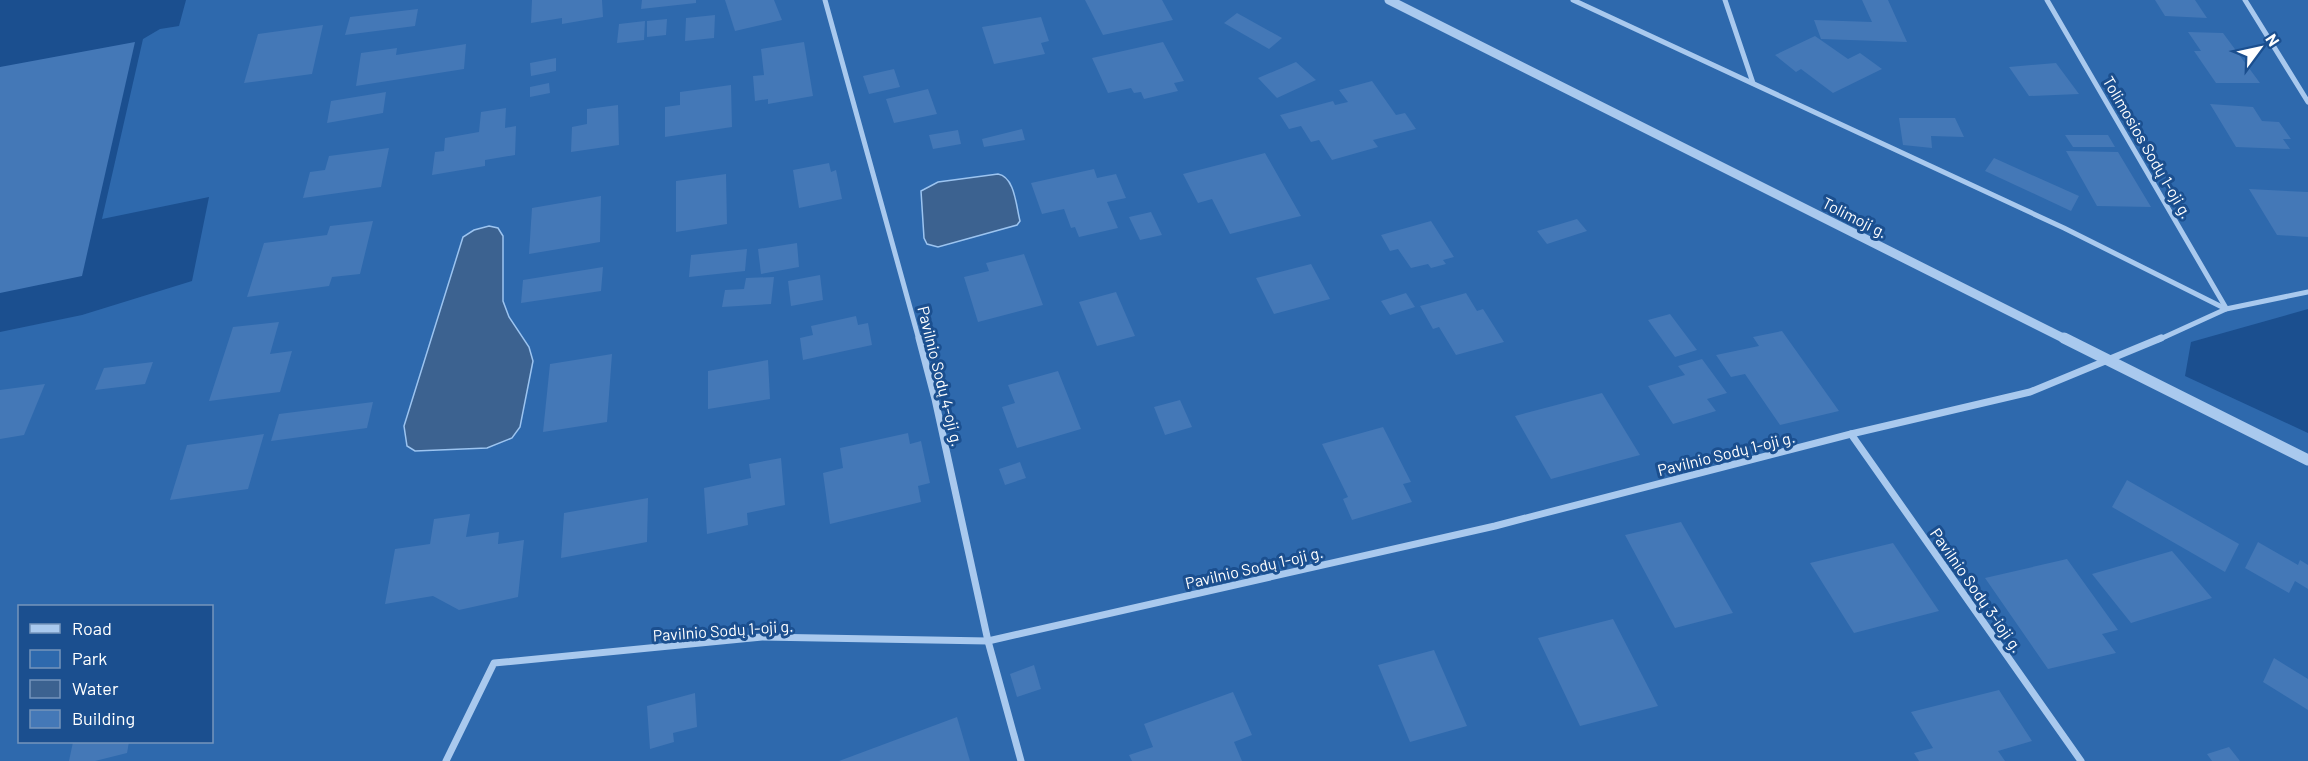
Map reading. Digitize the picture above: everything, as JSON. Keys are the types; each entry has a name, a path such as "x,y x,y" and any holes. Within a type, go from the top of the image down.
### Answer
{"street":[{"name":"Pavilnio Sodų 4-oji g.","path":"825,0 935,399 988,641 1021,761"},
{"name":"Tolimoji g.","path":"1389,0 1695,152 2108,362 2308,460"},
{"path":"1573,0 2064,228 2226,309"},
{"path":"1725,0 1753,83"},
{"name":"Tolimosios Sodų 1-oji g.","path":"2047,0 2226,309"},
{"path":"2245,0 2308,102"},
{"name":"Pavilnio Sodų 1-oji g.","path":"446,761 494,663 762,637 988,641 1495,526 1851,434 2030,392 2108,362 2226,309 2308,292"},
{"name":"Pavilnio Sodų 3-ioji g.","path":"1851,434 2081,761"}],"green space":[{"path":"186,0 2308,0 2308,309 2191,342 2185,376 2308,433 2308,761 0,761 0,332 82,315 192,281 209,197 102,219 143,39 160,29 179,26"}],"water":[{"path":"998,174 1004,176 1011,186 1020,221 1017,225 938,247 927,244 924,238 921,191 938,182"},
{"path":"489,226 498,228 503,236 503,301 509,317 529,347 533,361 520,427 512,438 487,448 415,451 407,446 404,426 463,237 474,230"}],"building":[{"path":"532,0 602,0 603,17 562,24 562,18 531,23"},
{"path":"642,0 696,0 696,3 641,9"},
{"path":"725,0 774,0 782,20 735,31"},
{"path":"1085,0 1162,0 1173,20 1103,35"},
{"path":"1862,0 1888,0 1907,42 1821,39 1814,20 1872,22"},
{"path":"2155,0 2195,0 2207,18 2165,16"},
{"path":"418,9 415,26 345,35 350,17"},
{"path":"1237,13 1282,38 1269,49 1224,23"},
{"path":"715,15 714,38 685,41 686,18"},
{"path":"1041,17 1049,41 1041,43 1045,54 994,64 982,27"},
{"path":"667,19 666,35 647,37 647,21"},
{"path":"645,21 644,40 617,43 619,24"},
{"path":"323,25 312,74 244,83 258,34"},
{"path":"2188,32 2223,33 2260,83 2216,83 2194,51 2201,51"},
{"path":"1815,36 1848,59 1860,53 1882,69 1833,93 1801,69 1796,72 1775,55"},
{"path":"135,42 82,276 0,293 0,67"},
{"path":"804,42 813,96 768,104 768,99 755,101 753,76 764,75 761,49"},
{"path":"1163,42 1184,81 1174,83 1178,91 1144,99 1141,92 1134,93 1131,88 1108,93 1092,58"},
{"path":"466,44 464,69 356,86 361,53 397,48 396,55"},
{"path":"556,58 556,71 531,76 530,63"},
{"path":"1296,62 1316,80 1277,98 1258,78"},
{"path":"2056,63 2079,94 2029,96 2009,67"},
{"path":"894,69 900,87 869,94 863,76"},
{"path":"1372,81 1396,115 1405,113 1416,129 1373,140 1378,147 1332,160 1319,140 1311,142 1301,126 1289,129 1280,115 1333,101 1335,105 1348,102 1339,90"},
{"path":"549,83 550,93 530,97 530,87"},
{"path":"731,85 732,127 665,137 665,107 680,105 680,92"},
{"path":"928,89 937,114 894,123 886,99"},
{"path":"386,92 383,113 327,123 331,101"},
{"path":"2210,104 2253,107 2262,121 2279,122 2291,139 2283,139 2290,149 2236,147"},
{"path":"618,105 619,145 571,152 572,127 587,124 587,109"},
{"path":"506,108 505,128 516,126 515,155 485,160 485,166 432,175 435,152 444,151 445,138 479,132 481,112"},
{"path":"1899,118 1955,118 1964,137 1931,136 1932,148 1903,145"},
{"path":"1022,129 1025,140 984,147 982,139"},
{"path":"958,130 961,144 933,149 929,135"},
{"path":"2065,135 2108,135 2115,147 2073,147"},
{"path":"389,148 381,187 303,198 310,172 325,170 329,156"},
{"path":"2066,151 2118,152 2151,207 2097,206"},
{"path":"1265,153 1301,216 1230,234 1212,199 1198,203 1183,174"},
{"path":"1994,158 2079,196 2071,211 1985,171"},
{"path":"829,163 831,172 836,170 842,199 799,208 793,170"},
{"path":"1094,169 1097,178 1116,174 1126,198 1107,202 1118,228 1079,237 1075,227 1071,228 1064,209 1042,214 1031,183"},
{"path":"726,174 727,224 676,232 676,181"},
{"path":"2249,189 2308,192 2308,237 2277,235"},
{"path":"601,196 600,242 529,254 532,208"},
{"path":"1151,212 1162,235 1140,240 1129,217"},
{"path":"1577,219 1587,231 1547,244 1537,231"},
{"path":"373,221 360,274 332,277 329,286 247,297 264,243 327,235 330,226"},
{"path":"1431,221 1454,257 1443,260 1446,264 1431,268 1428,264 1411,268 1398,249 1390,251 1381,235"},
{"path":"797,243 799,267 761,274 758,249"},
{"path":"747,249 745,271 689,277 691,255"},
{"path":"1024,254 1043,305 978,322 964,277 989,271 986,263"},
{"path":"1311,264 1330,299 1274,314 1256,278"},
{"path":"603,267 601,291 521,303 523,280"},
{"path":"820,275 823,300 791,306 788,281"},
{"path":"774,277 771,304 722,307 725,290 744,289 746,278"},
{"path":"1116,292 1135,336 1097,346 1079,302"},
{"path":"1406,293 1415,307 1390,315 1381,301"},
{"path":"1466,293 1477,311 1483,309 1504,342 1456,355 1439,327 1433,329 1420,306"},
{"path":"1670,314 1697,350 1675,357 1648,320"},
{"path":"856,316 858,325 868,323 872,345 803,360 800,338 813,335 811,326"},
{"path":"279,322 270,354 292,351 280,392 209,401 233,327"},
{"path":"1782,331 1839,411 1780,425 1745,374 1731,377 1716,355 1759,346 1753,337"},
{"path":"612,354 607,422 543,432 550,364"},
{"path":"1702,359 1727,393 1707,399 1716,411 1673,424 1648,386 1685,375 1678,366"},
{"path":"768,360 770,399 708,409 708,371"},
{"path":"153,362 145,384 95,390 104,368"},
{"path":"1058,371 1081,429 1017,448 1002,407 1015,403 1008,385"},
{"path":"45,384 24,435 0,439 0,390"},
{"path":"1602,393 1640,455 1551,479 1515,416"},
{"path":"1180,400 1192,427 1165,435 1154,407"},
{"path":"373,402 367,428 271,441 279,414"},
{"path":"1383,427 1411,482 1403,484 1412,502 1352,520 1343,499 1348,497 1322,444"},
{"path":"908,433 910,444 921,441 930,483 918,486 921,502 830,524 823,473 843,468 840,448"},
{"path":"264,434 248,489 170,500 187,445"},
{"path":"781,458 785,505 747,513 748,525 707,534 704,488 751,478 749,464"},
{"path":"1020,462 1026,478 1005,485 999,469"},
{"path":"2127,480 2239,544 2225,572 2112,507"},
{"path":"648,498 647,542 561,558 564,513"},
{"path":"470,514 466,537 499,532 498,544 524,540 518,597 459,610 433,596 385,604 395,549 430,544 434,519"},
{"path":"1681,522 1733,613 1675,628 1625,535"},
{"path":"2258,542 2298,565 2300,560 2308,565 2308,589 2295,581 2289,593 2245,568"},
{"path":"1893,543 1939,611 1854,633 1810,563"},
{"path":"2172,551 2212,598 2131,623 2092,574"},
{"path":"2067,559 2118,630 2102,634 2116,653 2048,669 1985,578"},
{"path":"1613,619 1658,706 1580,726 1538,638"},
{"path":"1434,650 1467,726 1410,742 1378,665"},
{"path":"2274,658 2308,679 2308,710 2263,682"},
{"path":"1034,665 1041,689 1017,697 1010,674"},
{"path":"1999,690 2032,741 1998,751 2005,761 1919,761 1914,753 1933,748 1911,712"},
{"path":"1233,692 1252,735 1234,742 1242,761 1132,761 1129,755 1153,747 1144,724"},
{"path":"695,693 697,727 673,733 674,742 650,749 647,706"},
{"path":"957,717 970,761 839,761"},
{"path":"73,743 129,743 127,753 95,761 69,761"},
{"path":"2229,747 2240,761 2212,761 2207,754"}]}
